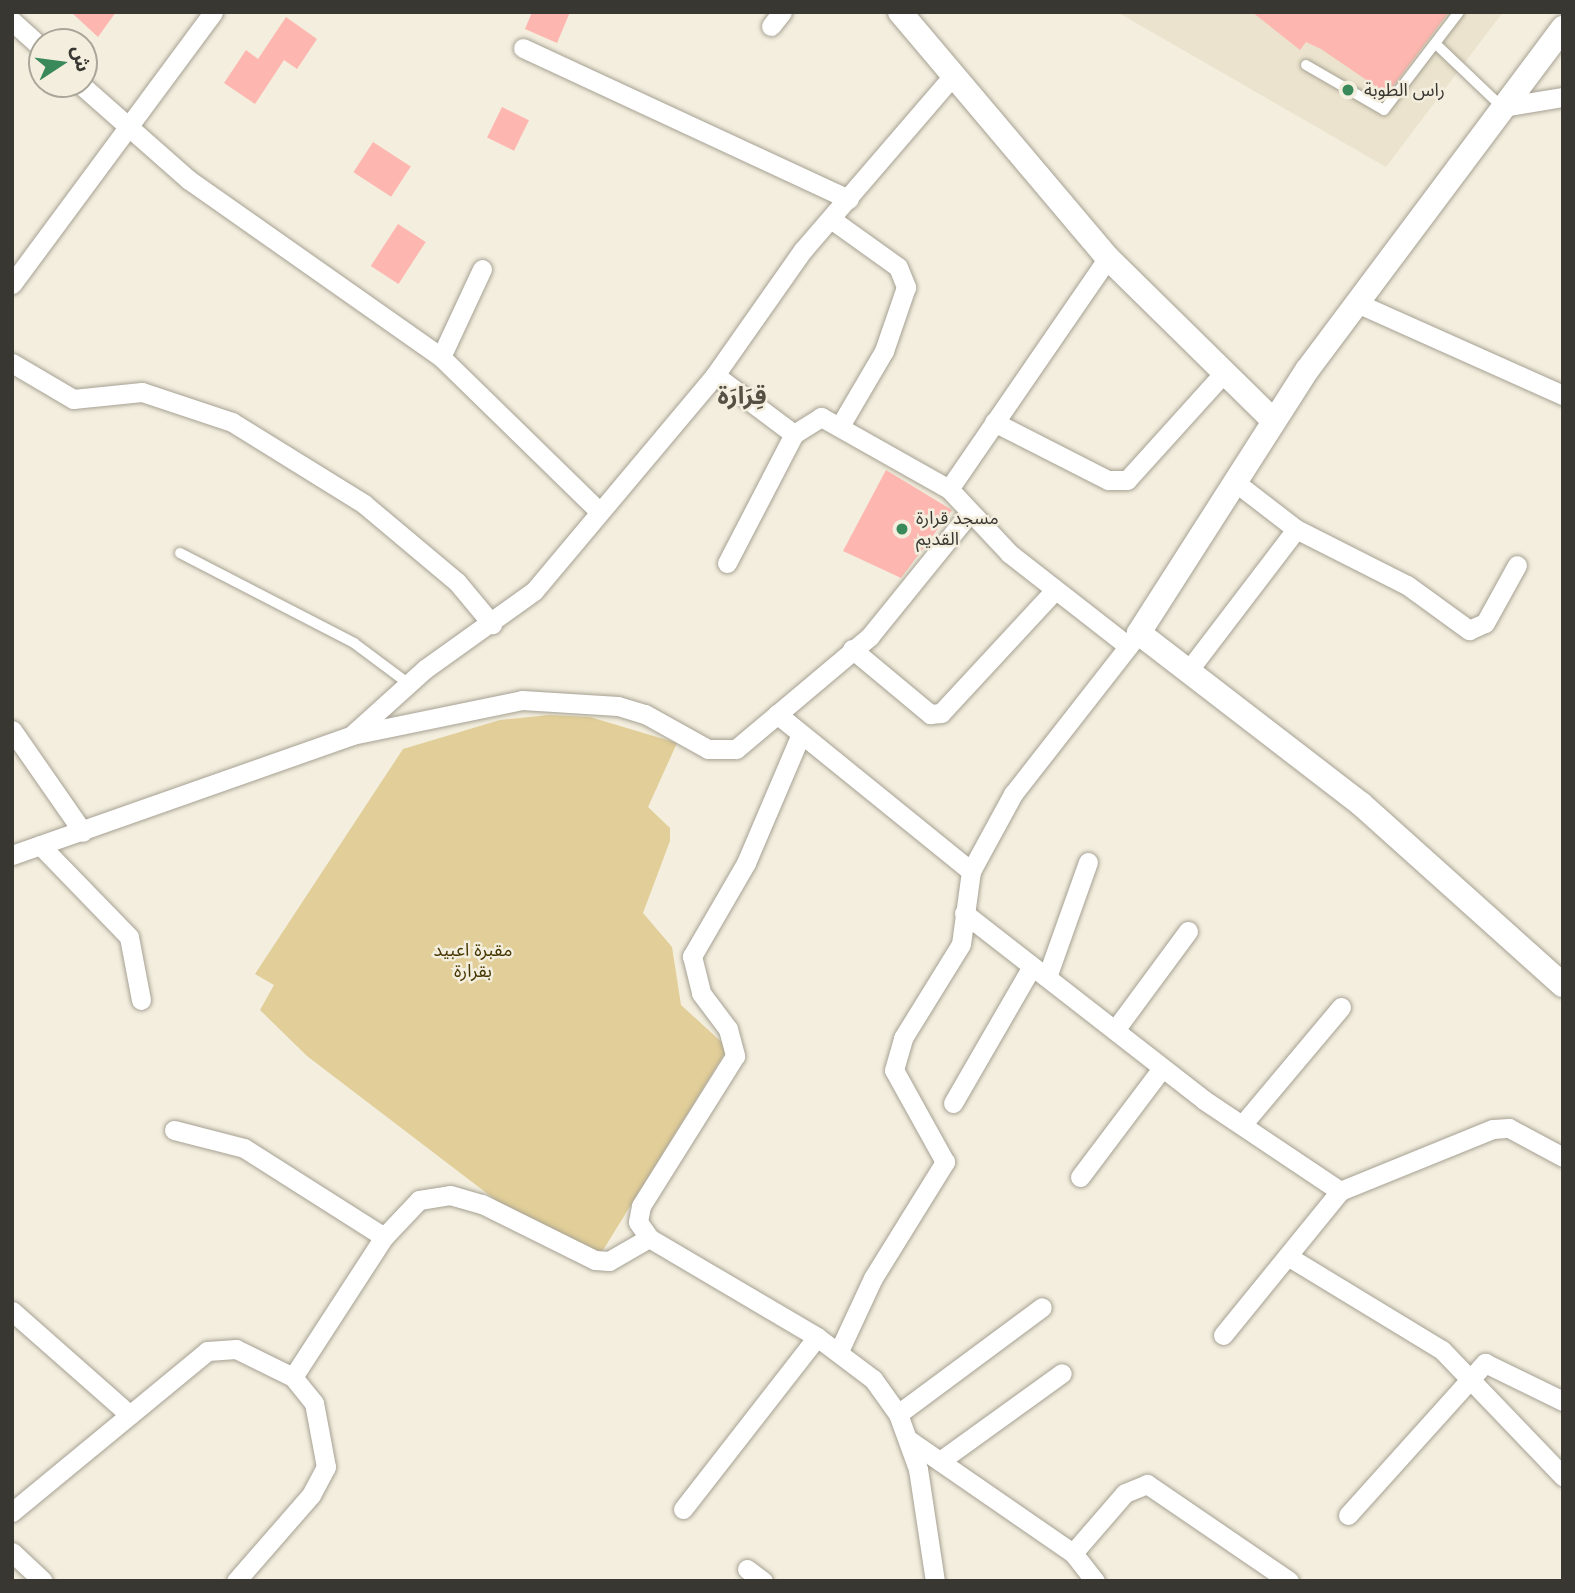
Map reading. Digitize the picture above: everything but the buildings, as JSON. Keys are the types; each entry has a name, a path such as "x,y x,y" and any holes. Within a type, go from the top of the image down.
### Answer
{"street":[{"path":"12,284 212,12"},
{"path":"900,12 951,78 1108,258 1222,375 1272,419"},
{"path":"12,21 28,35"},
{"path":"839,1350 873,1278 945,1161 894,1070 903,1038 961,944 971,871 1013,794 1134,639 1235,482 1272,419 1563,27"},
{"path":"523,48 849,198"},
{"path":"352,735 409,684 534,592 598,510 715,375 789,268 951,78"},
{"path":"1502,107 1563,97"},
{"path":"94,98 127,130 441,357 598,510"},
{"path":"831,219 898,267 906,287 884,351 840,426"},
{"path":"949,489 1108,258"},
{"path":"441,357 482,269"},
{"path":"1357,303 1563,395"},
{"path":"12,363 73,399 142,392 232,422 271,452 300,460 364,503 452,576 492,624"},
{"path":"715,375 794,434"},
{"path":"994,422 1108,480 1127,480 1222,375"},
{"path":"727,563 794,434 815,418 840,426 949,489 968,515 1054,591 1188,671 1361,804 1563,985"},
{"path":"1235,482 1296,529 1407,585 1469,630 1485,623 1517,565"},
{"path":"12,855 83,832 213,780 352,735 482,706 562,699 645,714 721,752 748,744 907,595 968,515"},
{"path":"1188,671 1296,529"},
{"path":"852,649 930,714 941,713 1054,591"},
{"path":"777,714 971,871"},
{"path":"12,730 83,832"},
{"path":"801,734 746,863 692,956 701,993 728,1029 735,1056 641,1206 638,1223 649,1238 817,1336 839,1350 873,1379 898,1414 909,1440 935,1581"},
{"path":"40,845 129,937 141,1000"},
{"path":"953,1103 1040,971 1088,862"},
{"path":"964,913 1162,1068 1340,1191"},
{"path":"1115,1030 1188,931"},
{"path":"1242,1125 1340,1007"},
{"path":"1080,1177 1162,1068"},
{"path":"1223,1335 1340,1191 1493,1129 1509,1128 1563,1157"},
{"path":"174,1130 244,1148 384,1237"},
{"path":"293,1377 384,1237 419,1200 450,1195 595,1260 609,1261 649,1238"},
{"path":"1289,1257 1425,1336 1563,1476"},
{"path":"898,1414 1042,1307"},
{"path":"12,1311 130,1415"},
{"path":"683,1509 817,1336"},
{"path":"12,1512 130,1415 192,1358 222,1347 293,1377 314,1403 326,1467 311,1495 236,1581"},
{"path":"1348,1516 1468,1380 1490,1362 1563,1401"},
{"path":"940,1461 1062,1373"},
{"path":"909,1440 1073,1553 1095,1581"},
{"path":"1073,1553 1125,1493 1147,1484 1289,1581"},
{"path":"12,1552 43,1581"},
{"path":"747,1569 763,1581"}],"lane":[{"path":"1306,65 1384,110 1439,47 1459,12"},
{"path":"1439,47 1502,107"},
{"path":"180,553 354,643 409,684"}],"shaded area":[{"name":"راس الطوبة","path":"1117,12 1503,12 1386,167"}],"green space":[{"name":"مقبرة اعبيد بقرارة","path":"549,715 590,717 677,743 648,807 670,828 670,841 643,913 672,947 681,1005 728,1048 600,1255 497,1201 307,1056 260,1010 274,985 255,974 403,749 500,720"}],"place":[{"name":"راس الطوبة","path":"1348,90"},
{"name":"مسجد قرارة القديم","path":"902,529"}],"district":[{"name":"قِرَارَة","path":"742,396"}]}
